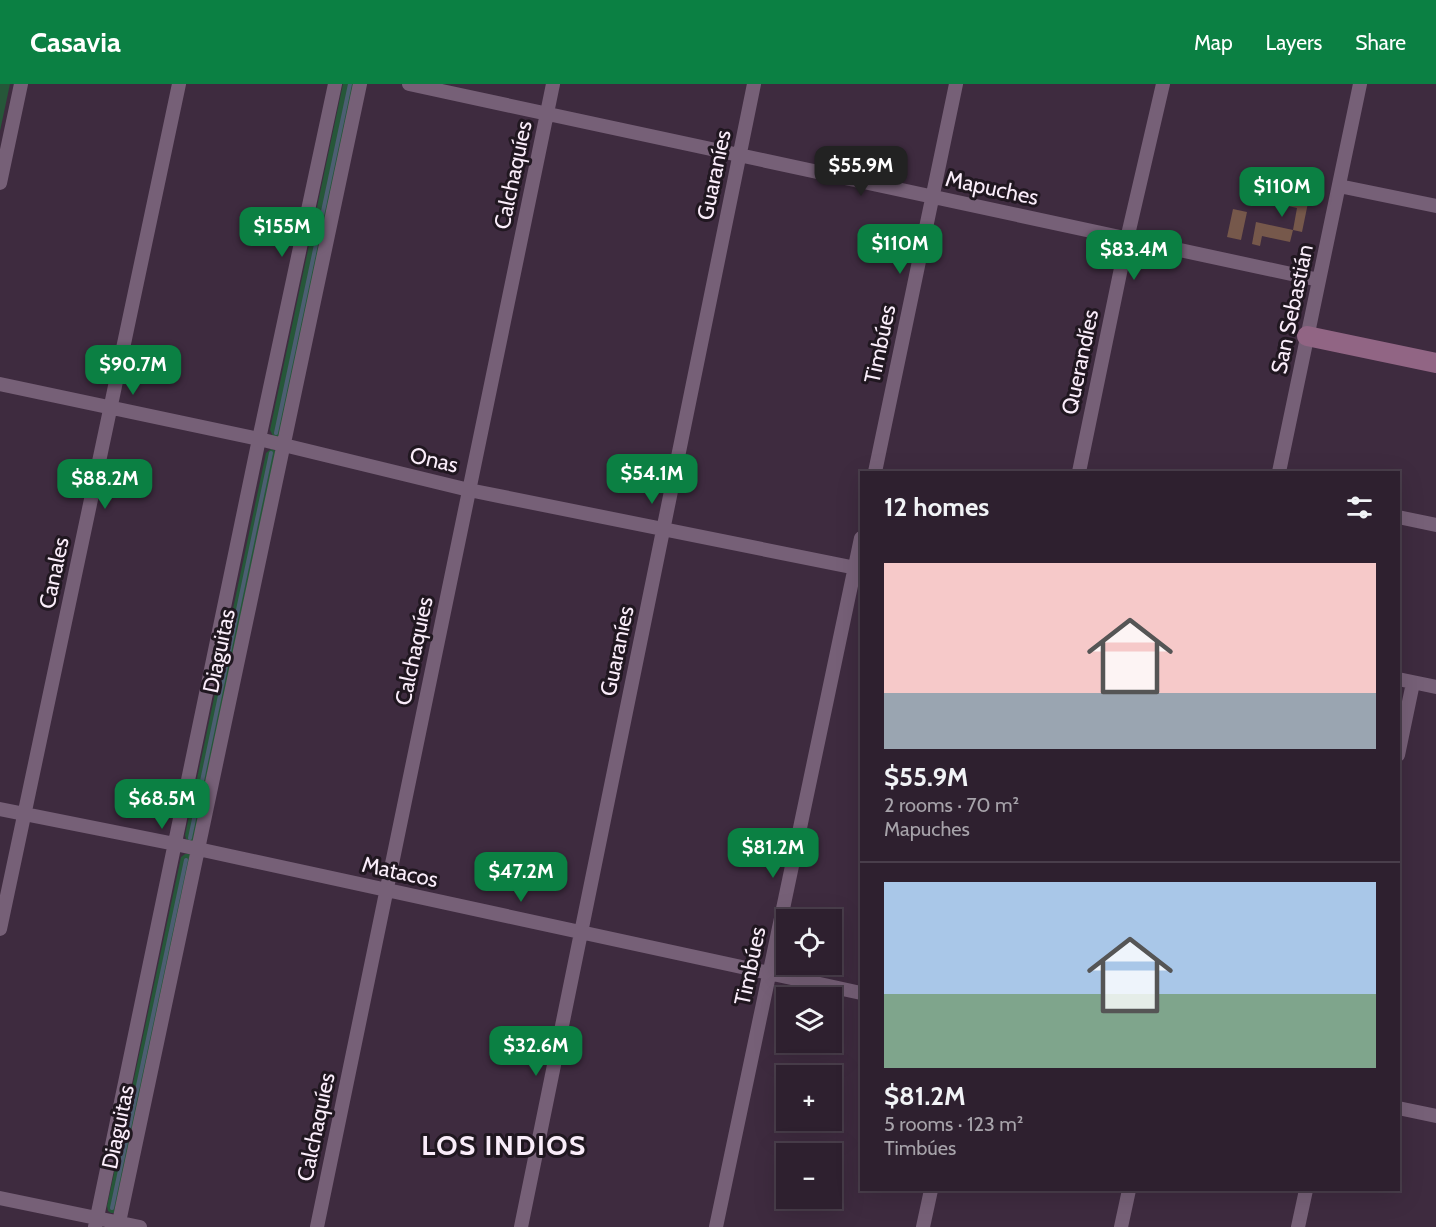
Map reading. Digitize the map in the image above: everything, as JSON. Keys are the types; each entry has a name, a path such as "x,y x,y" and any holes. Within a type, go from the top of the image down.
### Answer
{"street":[{"path":"0,183 21,84"},
{"name":"Canales","path":"0,929 179,84"},
{"name":"Diaguitas","path":"96,1223 335,84"},
{"name":"Diaguitas","path":"119,1225 360,84"},
{"name":"Mapuches","path":"409,84 1319,280"},
{"name":"Calchaquíes","path":"316,1227 553,84"},
{"name":"Guaraníes","path":"521,1227 754,84"},
{"name":"Timbúes","path":"875,471 956,84"},
{"name":"Querandíes","path":"1079,471 1127,239 1163,84"},
{"name":"San Sebastián","path":"1279,471 1360,84"},
{"path":"1339,186 1436,206"},
{"path":"1308,336 1436,363"},
{"name":"Onas","path":"0,384 259,440 469,490 858,568"},
{"path":"1400,517 1436,525"},
{"name":"Timbúes","path":"716,1227 858,568 860,548"},
{"path":"1400,680 1436,687"},
{"path":"1400,745 1413,683"},
{"name":"Matacos","path":"0,809 175,844 860,993"},
{"path":"1400,1108 1436,1116"},
{"path":"923,1227 931,1191"},
{"path":"1121,1227 1129,1191"},
{"path":"1298,1227 1305,1191"},
{"path":"0,1198 96,1223 140,1227"}],"green space":[{"path":"0,84 10,84 0,131"},
{"path":"343,84 356,84 282,434 278,437 273,436 270,430"},
{"path":"271,449 277,452 197,839 192,842 186,839 185,835 266,453"},
{"path":"185,854 192,857 114,1213 111,1213 107,1206 181,857"}],"building":[{"path":"1269,190 1309,198 1302,232 1293,230 1297,208 1267,201"},
{"path":"1233,209 1247,212 1241,240 1227,237"},
{"path":"1256,222 1293,230 1290,242 1262,236 1260,246 1252,244"}],"waterway":[{"path":"276,433 350,84"},
{"path":"190,838 271,453"},
{"path":"112,1208 186,860"}],"district":[{"name":"LOS INDIOS","path":"504,1145"}]}
